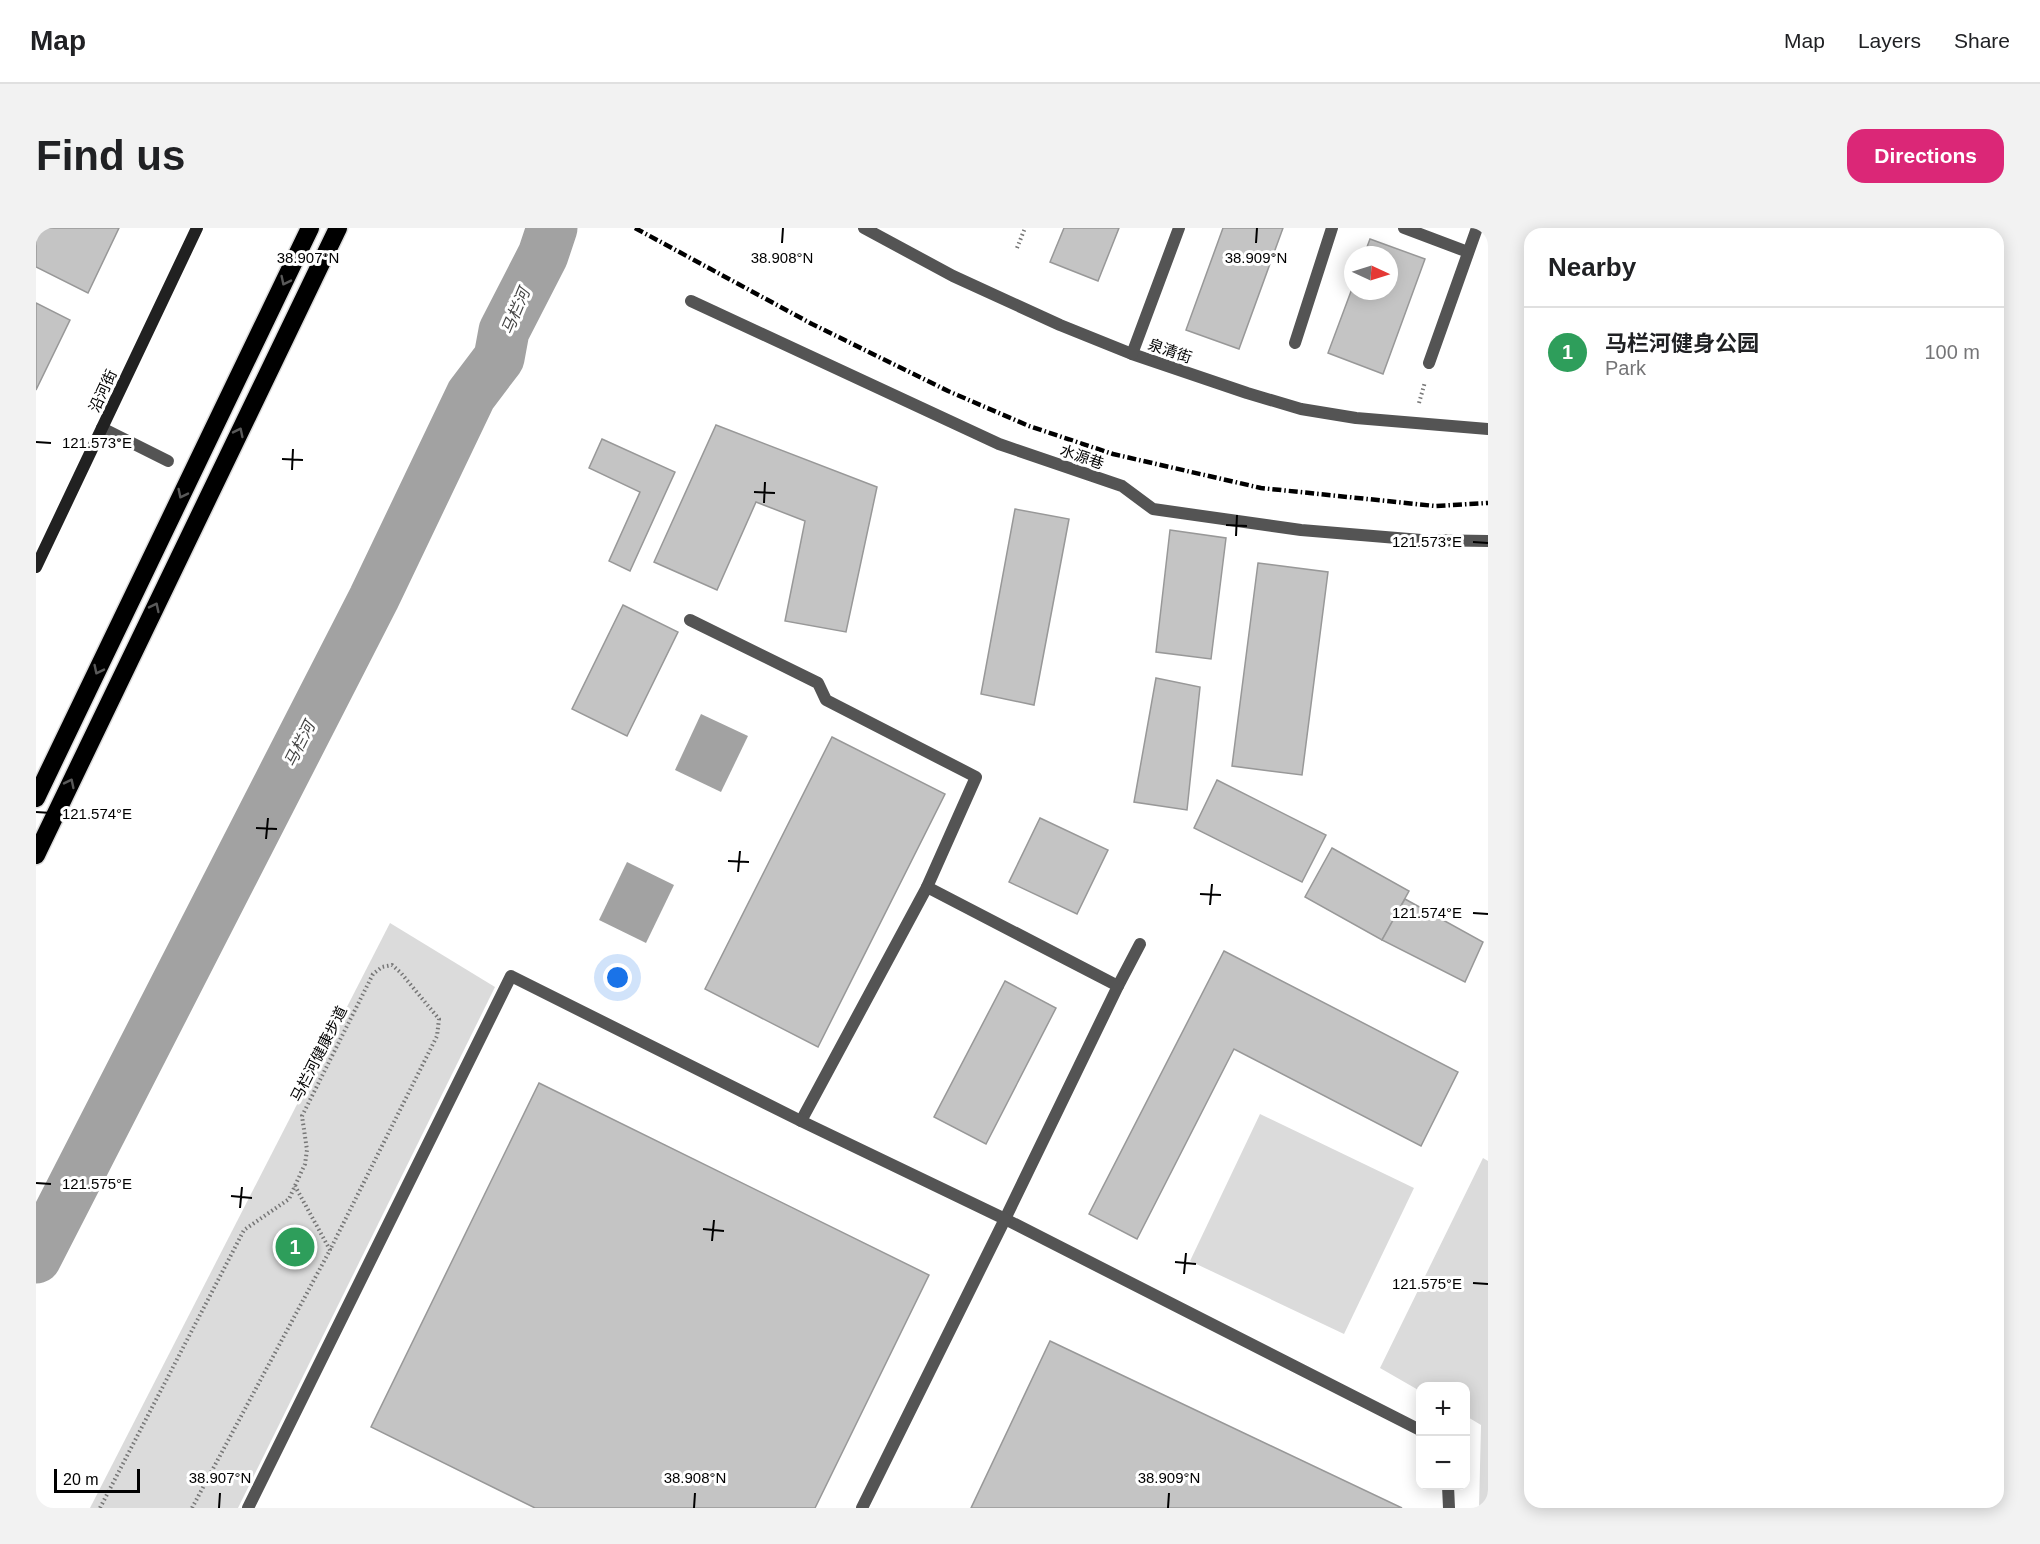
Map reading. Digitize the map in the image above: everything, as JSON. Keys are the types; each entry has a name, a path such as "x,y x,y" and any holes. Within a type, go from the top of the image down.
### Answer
{"highway":[{"path":"36,798 310,228"},
{"path":"36,855 338,228"}],"main road":[{"name":"沿河街","path":"36,567 196,228"}],"street":[{"name":"泉清街","path":"864,228 953,276 1059,325 1132,354 1247,393 1301,409 1356,418 1488,429"},
{"path":"1132,354 1179,228"},
{"path":"1295,343 1332,228"},
{"path":"1404,228 1468,252"},
{"path":"1429,363 1477,228"},
{"name":"水源巷","path":"691,301 999,444 1122,486 1153,509 1301,530 1421,540 1488,541"},
{"path":"102,428 168,460"},
{"path":"690,620 818,683 826,700 976,777 927,887 801,1121"},
{"path":"927,887 1118,986"},
{"path":"862,1508 1140,944"},
{"path":"248,1508 511,976 801,1121 1005,1219 1416,1428"},
{"path":"1448,1490 1449,1508"}],"path":[{"path":"1017,248 1025,228"},
{"path":"1414,424 1429,363"},
{"name":"马栏河健康步道","path":"100,1508 244,1230 289,1199 304,1164 307,1150 302,1116 373,974 382,967 392,965 439,1019 437,1036 330,1250"},
{"path":"192,1508 330,1250 295,1186"}],"shaded area":[{"path":"701,714 748,736 721,792 675,770"},
{"path":"627,862 674,885 646,943 599,920"},
{"path":"390,923 495,987 238,1508 90,1508"},
{"path":"1260,1114 1414,1188 1344,1334 1190,1261"},
{"path":"1483,1158 1488,1161 1488,1508 1479,1508 1481,1425 1470,1418 1470,1382 1416,1382 1416,1389 1380,1368"}],"building":[{"path":"36,228 119,228 88,293 36,267"},
{"path":"1064,228 1119,228 1098,281 1050,262"},
{"path":"1223,228 1283,228 1239,349 1186,330"},
{"path":"1370,239 1389,246 1367,246"},
{"path":"1398,249 1425,259 1383,374 1328,353 1348,300 1398,300"},
{"path":"36,303 70,320 36,390"},
{"path":"716,425 877,487 846,632 785,621 805,521 756,502 717,590 654,562"},
{"path":"602,439 675,472 630,571 609,561 640,492 589,468"},
{"path":"1015,509 1069,519 1034,705 981,694"},
{"path":"1170,530 1226,538 1211,659 1156,652"},
{"path":"1258,563 1328,572 1302,775 1232,766"},
{"path":"623,605 678,632 627,736 572,709"},
{"path":"1156,678 1200,687 1187,810 1134,802"},
{"path":"832,737 945,794 818,1047 705,989"},
{"path":"1217,780 1326,835 1302,882 1194,828"},
{"path":"1040,818 1108,850 1077,914 1009,882"},
{"path":"1332,848 1409,891 1382,940 1305,897"},
{"path":"1405,899 1483,942 1465,982 1382,940"},
{"path":"1224,951 1458,1072 1421,1146 1234,1049 1137,1239 1089,1214"},
{"path":"1005,981 1056,1008 986,1144 934,1117"},
{"path":"539,1083 929,1275 815,1508 535,1508 371,1427"},
{"path":"1050,1341 1402,1508 971,1508"}],"waterway":[{"name":"马栏河","path":"36,1258 374,598 471,395 499,358 504,331 543,255 552,228"}],"railway":[{"path":"635,228 812,324 948,391 1029,426 1113,454 1261,488 1435,506 1488,503"}],"place":[{"name":"马栏河健身公园","path":"295,1247"}]}
